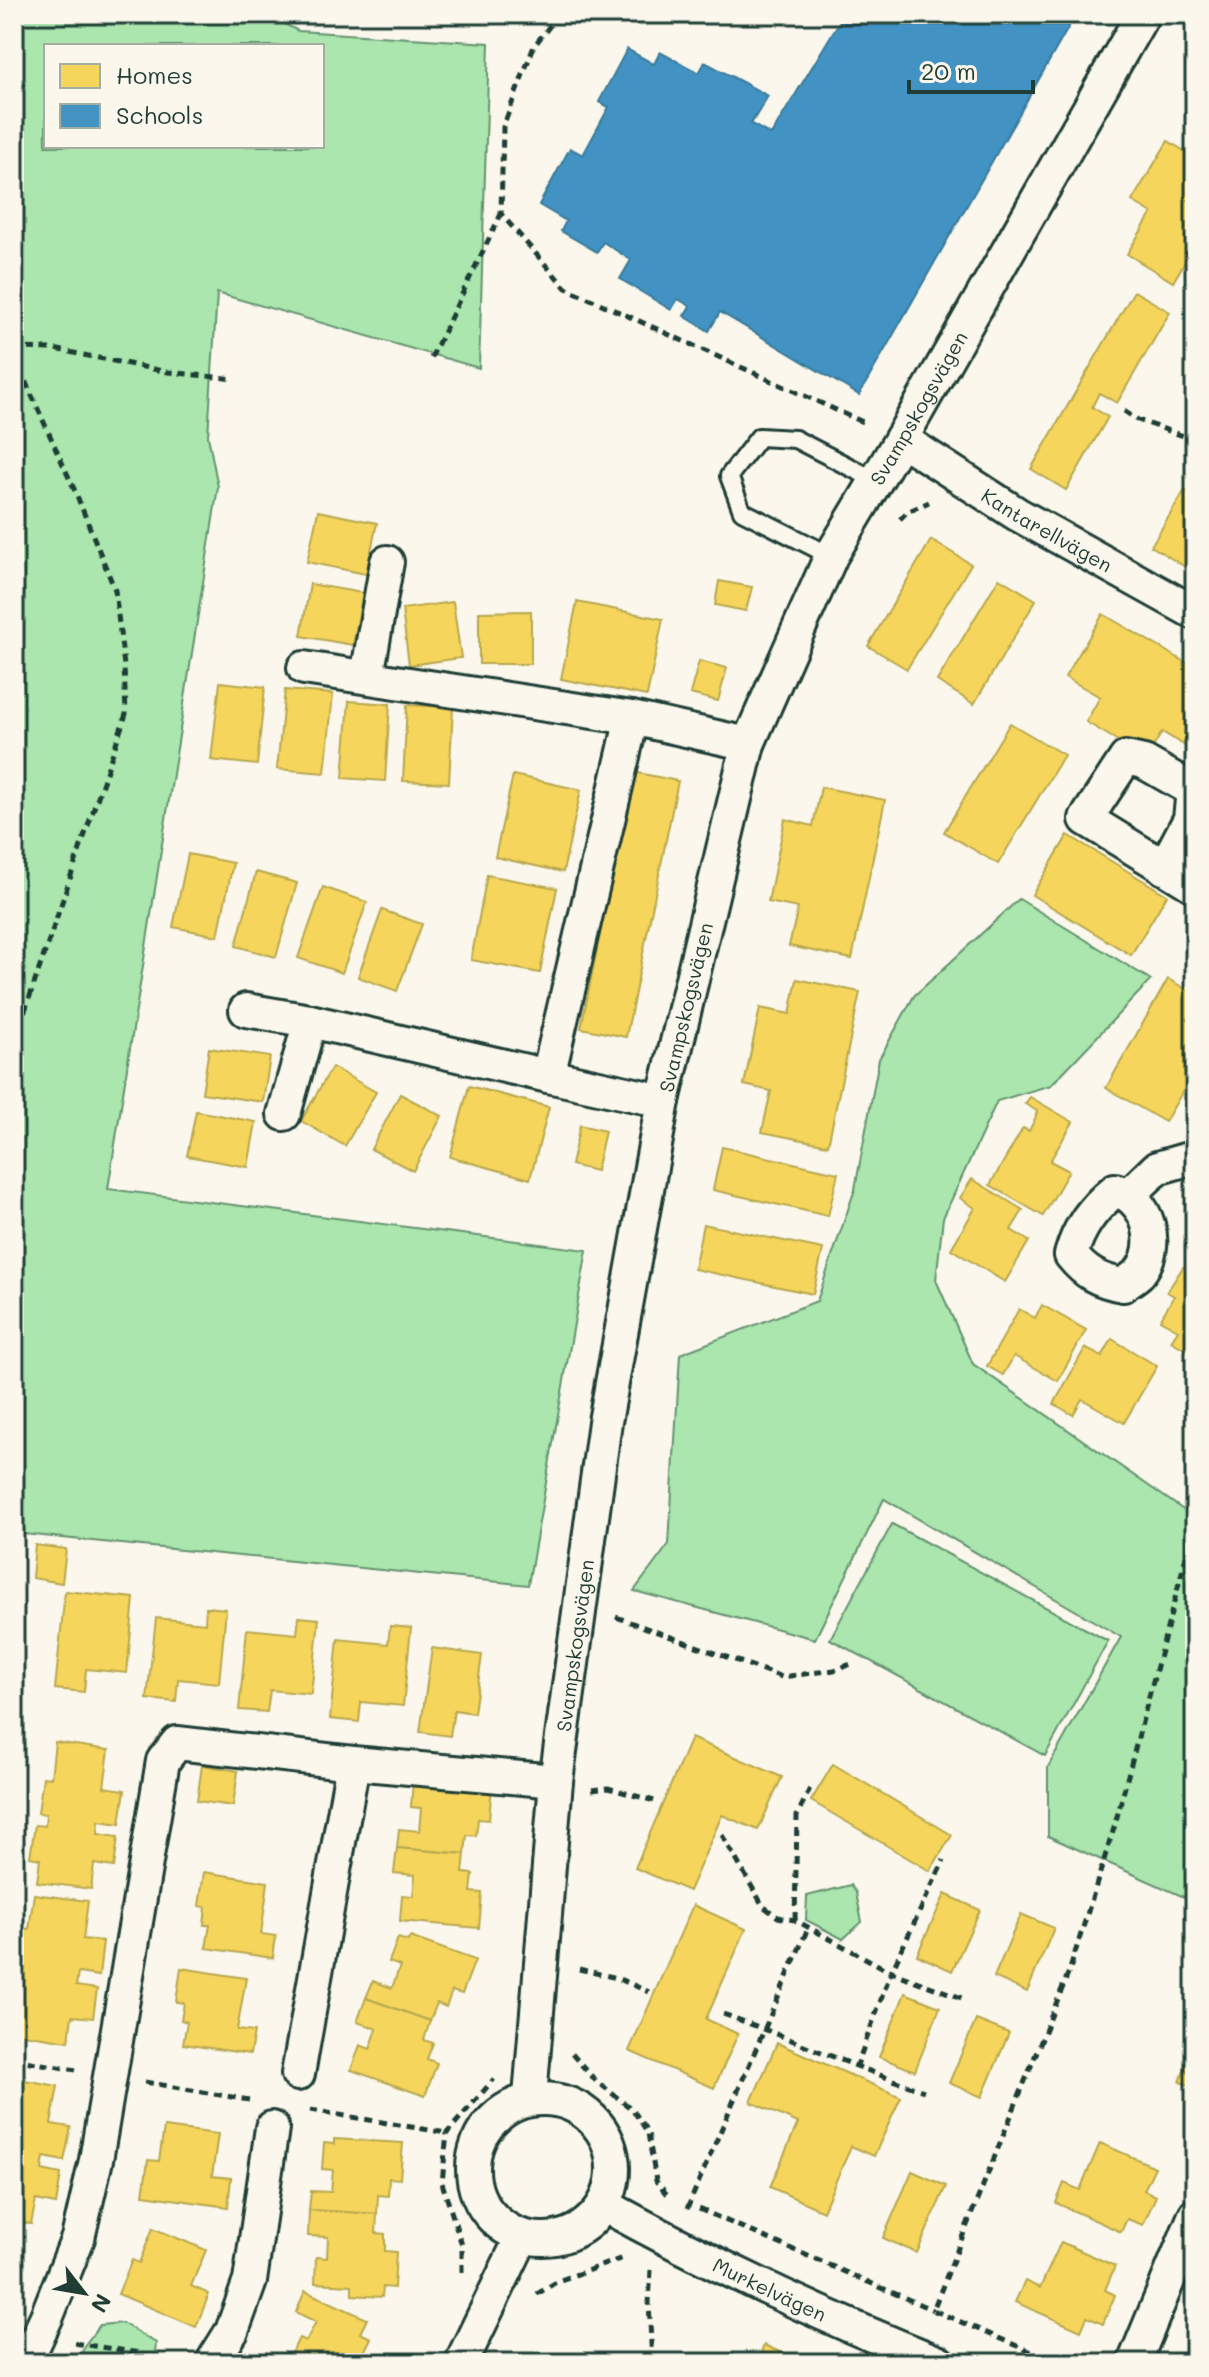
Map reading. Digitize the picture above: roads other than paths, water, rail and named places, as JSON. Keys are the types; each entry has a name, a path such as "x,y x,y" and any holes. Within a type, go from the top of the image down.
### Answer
{"street":[{"name":"Svampskogsvägen","path":"530,2097 570,1786 582,1603 605,1422 663,1101 748,744 831,556 1143,14"},
{"name":"Kantarellvägen","path":"901,439 1017,514 1195,613"},
{"path":"367,676 387,562"},
{"path":"304,668 632,718 748,744"},
{"path":"548,1076 632,718"},
{"path":"1164,868 1195,886"},
{"path":"246,1010 310,1021 663,1101"},
{"path":"284,1114 310,1021"},
{"path":"1130,1194 1157,1168 1195,1157"},
{"path":"25,2363 78,2238 96,2160 163,1761 177,1743 570,1786"},
{"path":"298,2074 353,1763"},
{"path":"530,2097 570,2103 590,2117 605,2136 612,2157 612,2182 604,2205 585,2225 564,2236 546,2240 522,2237 496,2222 480,2202 472,2173 475,2149 485,2127 503,2110 530,2097"},
{"path":"212,2363 232,2331 250,2281 272,2128"},
{"name":"Murkelvägen","path":"604,2205 662,2252 939,2363"},
{"path":"1134,2363 1195,2215"},
{"path":"461,2363 522,2237"}],"lane":[{"path":"831,556 742,511 729,476 759,437 795,439 875,480"}]}
